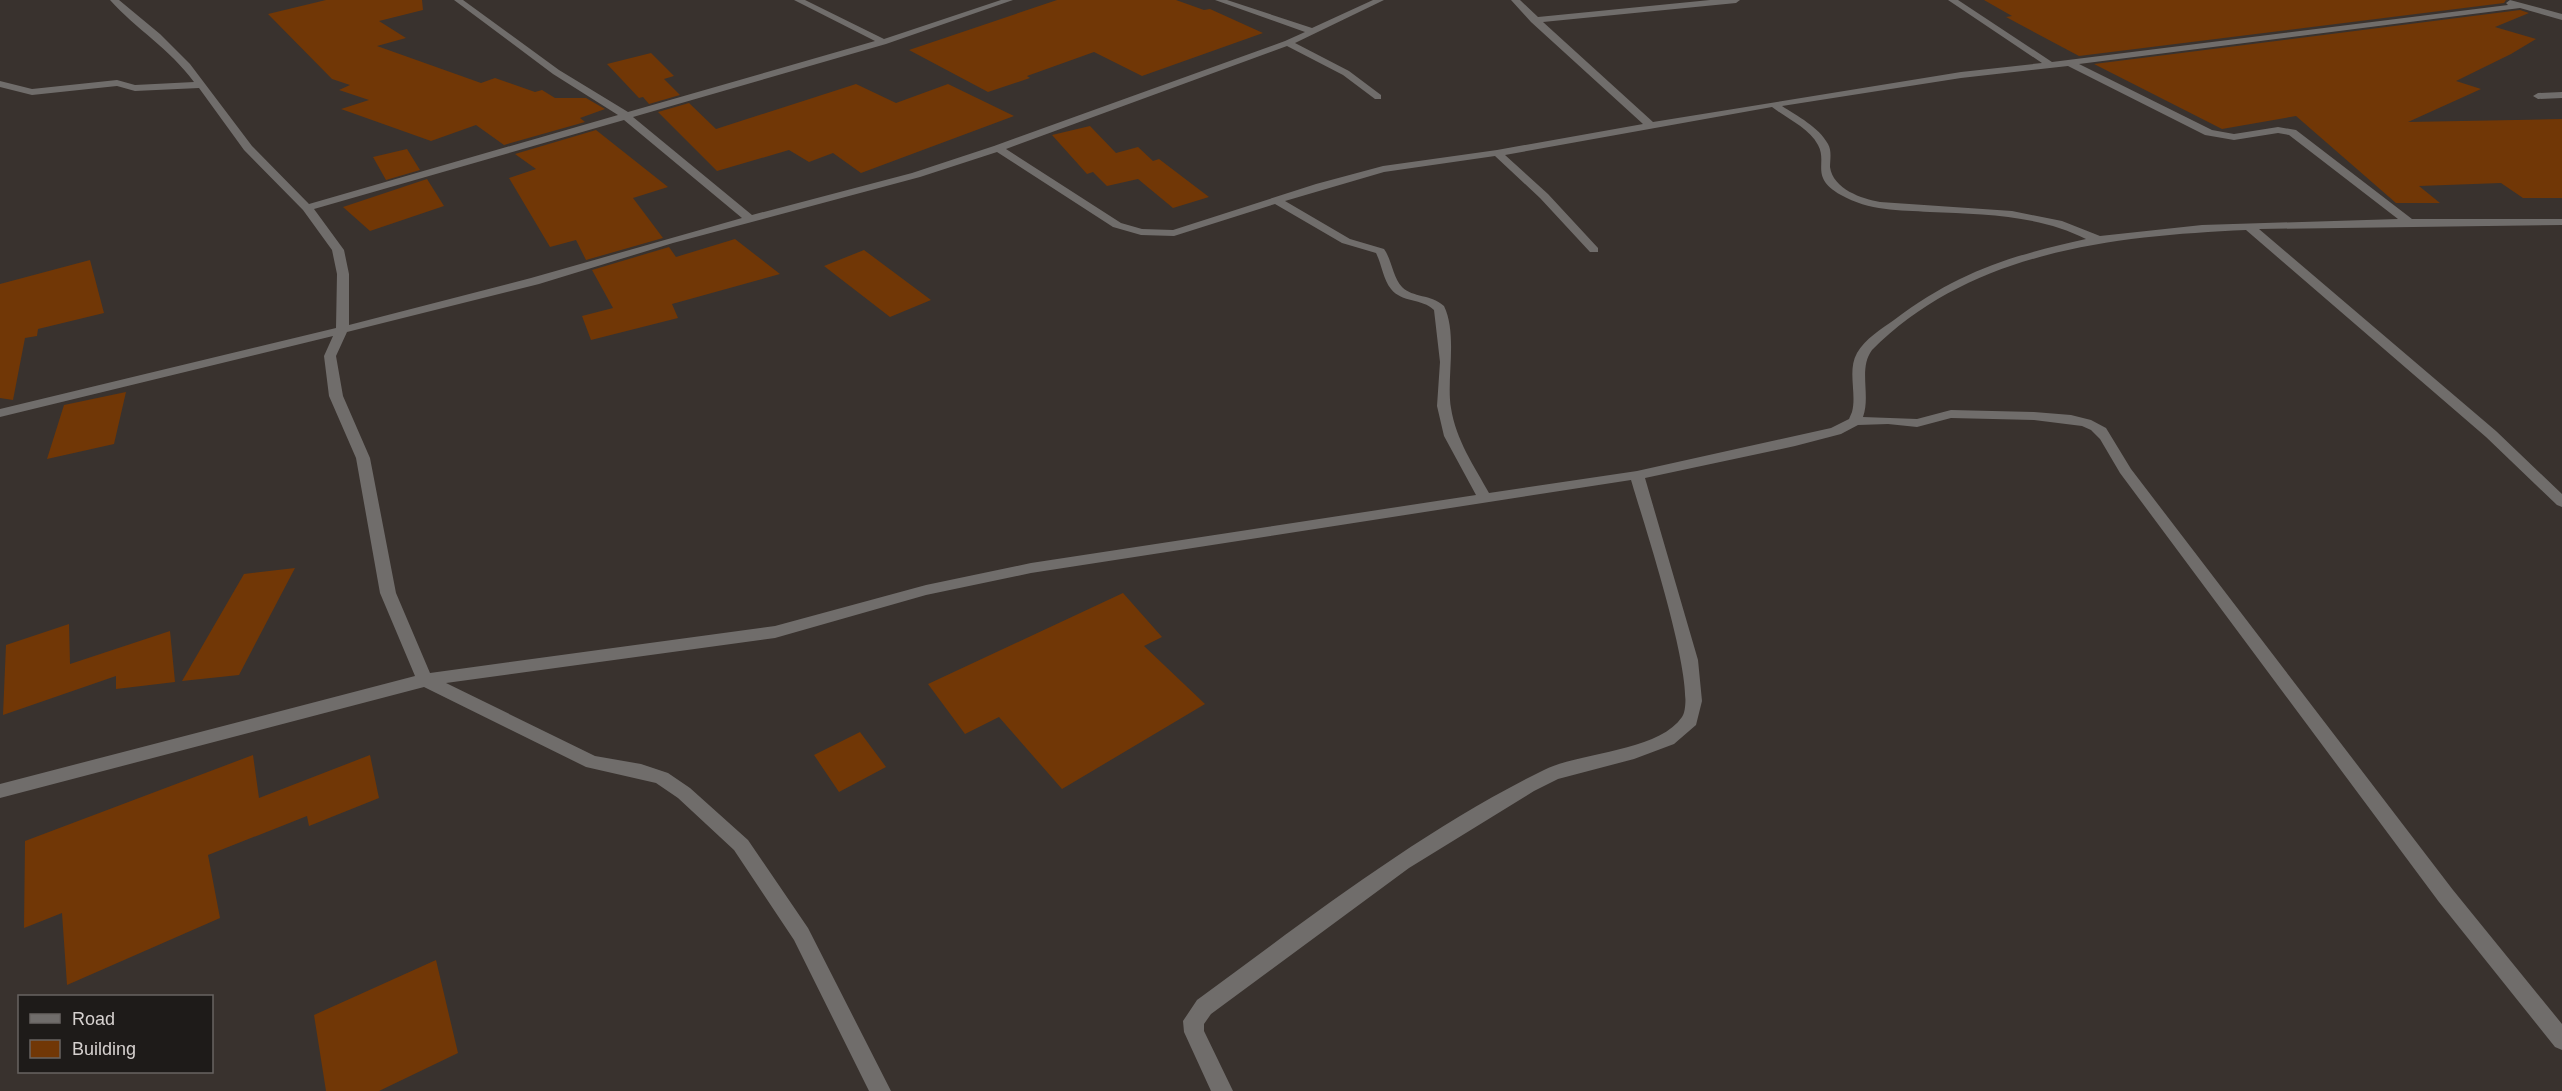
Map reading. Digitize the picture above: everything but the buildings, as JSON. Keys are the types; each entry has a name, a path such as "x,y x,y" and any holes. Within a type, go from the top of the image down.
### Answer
{"street":[{"path":"114,0 157,36 202,85 248,148 307,208 339,250 343,274 342,330 330,356 336,396 363,458 388,593 425,680 592,762 641,771 662,778 684,793 741,845 801,934 880,1091"},
{"path":"458,0 556,72 625,115 750,219"},
{"path":"798,0 883,42"},
{"path":"307,208 883,42 1009,0"},
{"path":"1219,0 1311,31"},
{"path":"0,413 535,281 750,219 916,175 998,148 1288,43 1380,0"},
{"path":"1515,0 1651,126"},
{"path":"1534,20 1736,0"},
{"path":"1952,0 2051,65"},
{"path":"2501,0 2562,17"},
{"path":"998,148 1117,225 1141,232 1174,233 1320,186 1383,169 1497,153 1774,104 1961,75 2071,64 2519,6"},
{"path":"1288,43 1346,73 1378,97"},
{"path":"2071,64 2209,133 2234,137 2278,130 2292,132 2409,222"},
{"path":"0,84 33,92 117,82 135,88 202,85"},
{"path":"2538,96 2562,95"},
{"path":"1774,104 1818,138 1825,147 1824,174 1834,186 1859,200 1879,205 1961,210 2037,219 2067,225 2098,240"},
{"path":"1497,153 1544,196 1594,250"},
{"path":"1277,201 1346,241 1380,251 1394,285 1402,292 1425,297 1440,309 1446,362 1444,406 1450,436 1485,499"},
{"path":"1855,421 1860,404 1858,387 1863,351 1905,314 1954,282 2031,254 2098,240 2249,226 2409,222 2562,222"},
{"path":"2249,226 2491,434 2562,502"},
{"path":"0,791 425,680 775,632 926,591 1031,568 1637,475 1795,442 1836,431 1855,421 1888,420 1917,423 1951,414 2069,419 2086,422 2096,427 2108,440 2126,470 2446,896 2562,1040"},
{"path":"1222,1091 1194,1032 1193,1021 1204,1007 1402,862 1528,786 1553,773 1634,752 1668,740 1690,720 1694,701 1690,660 1637,475"}]}
